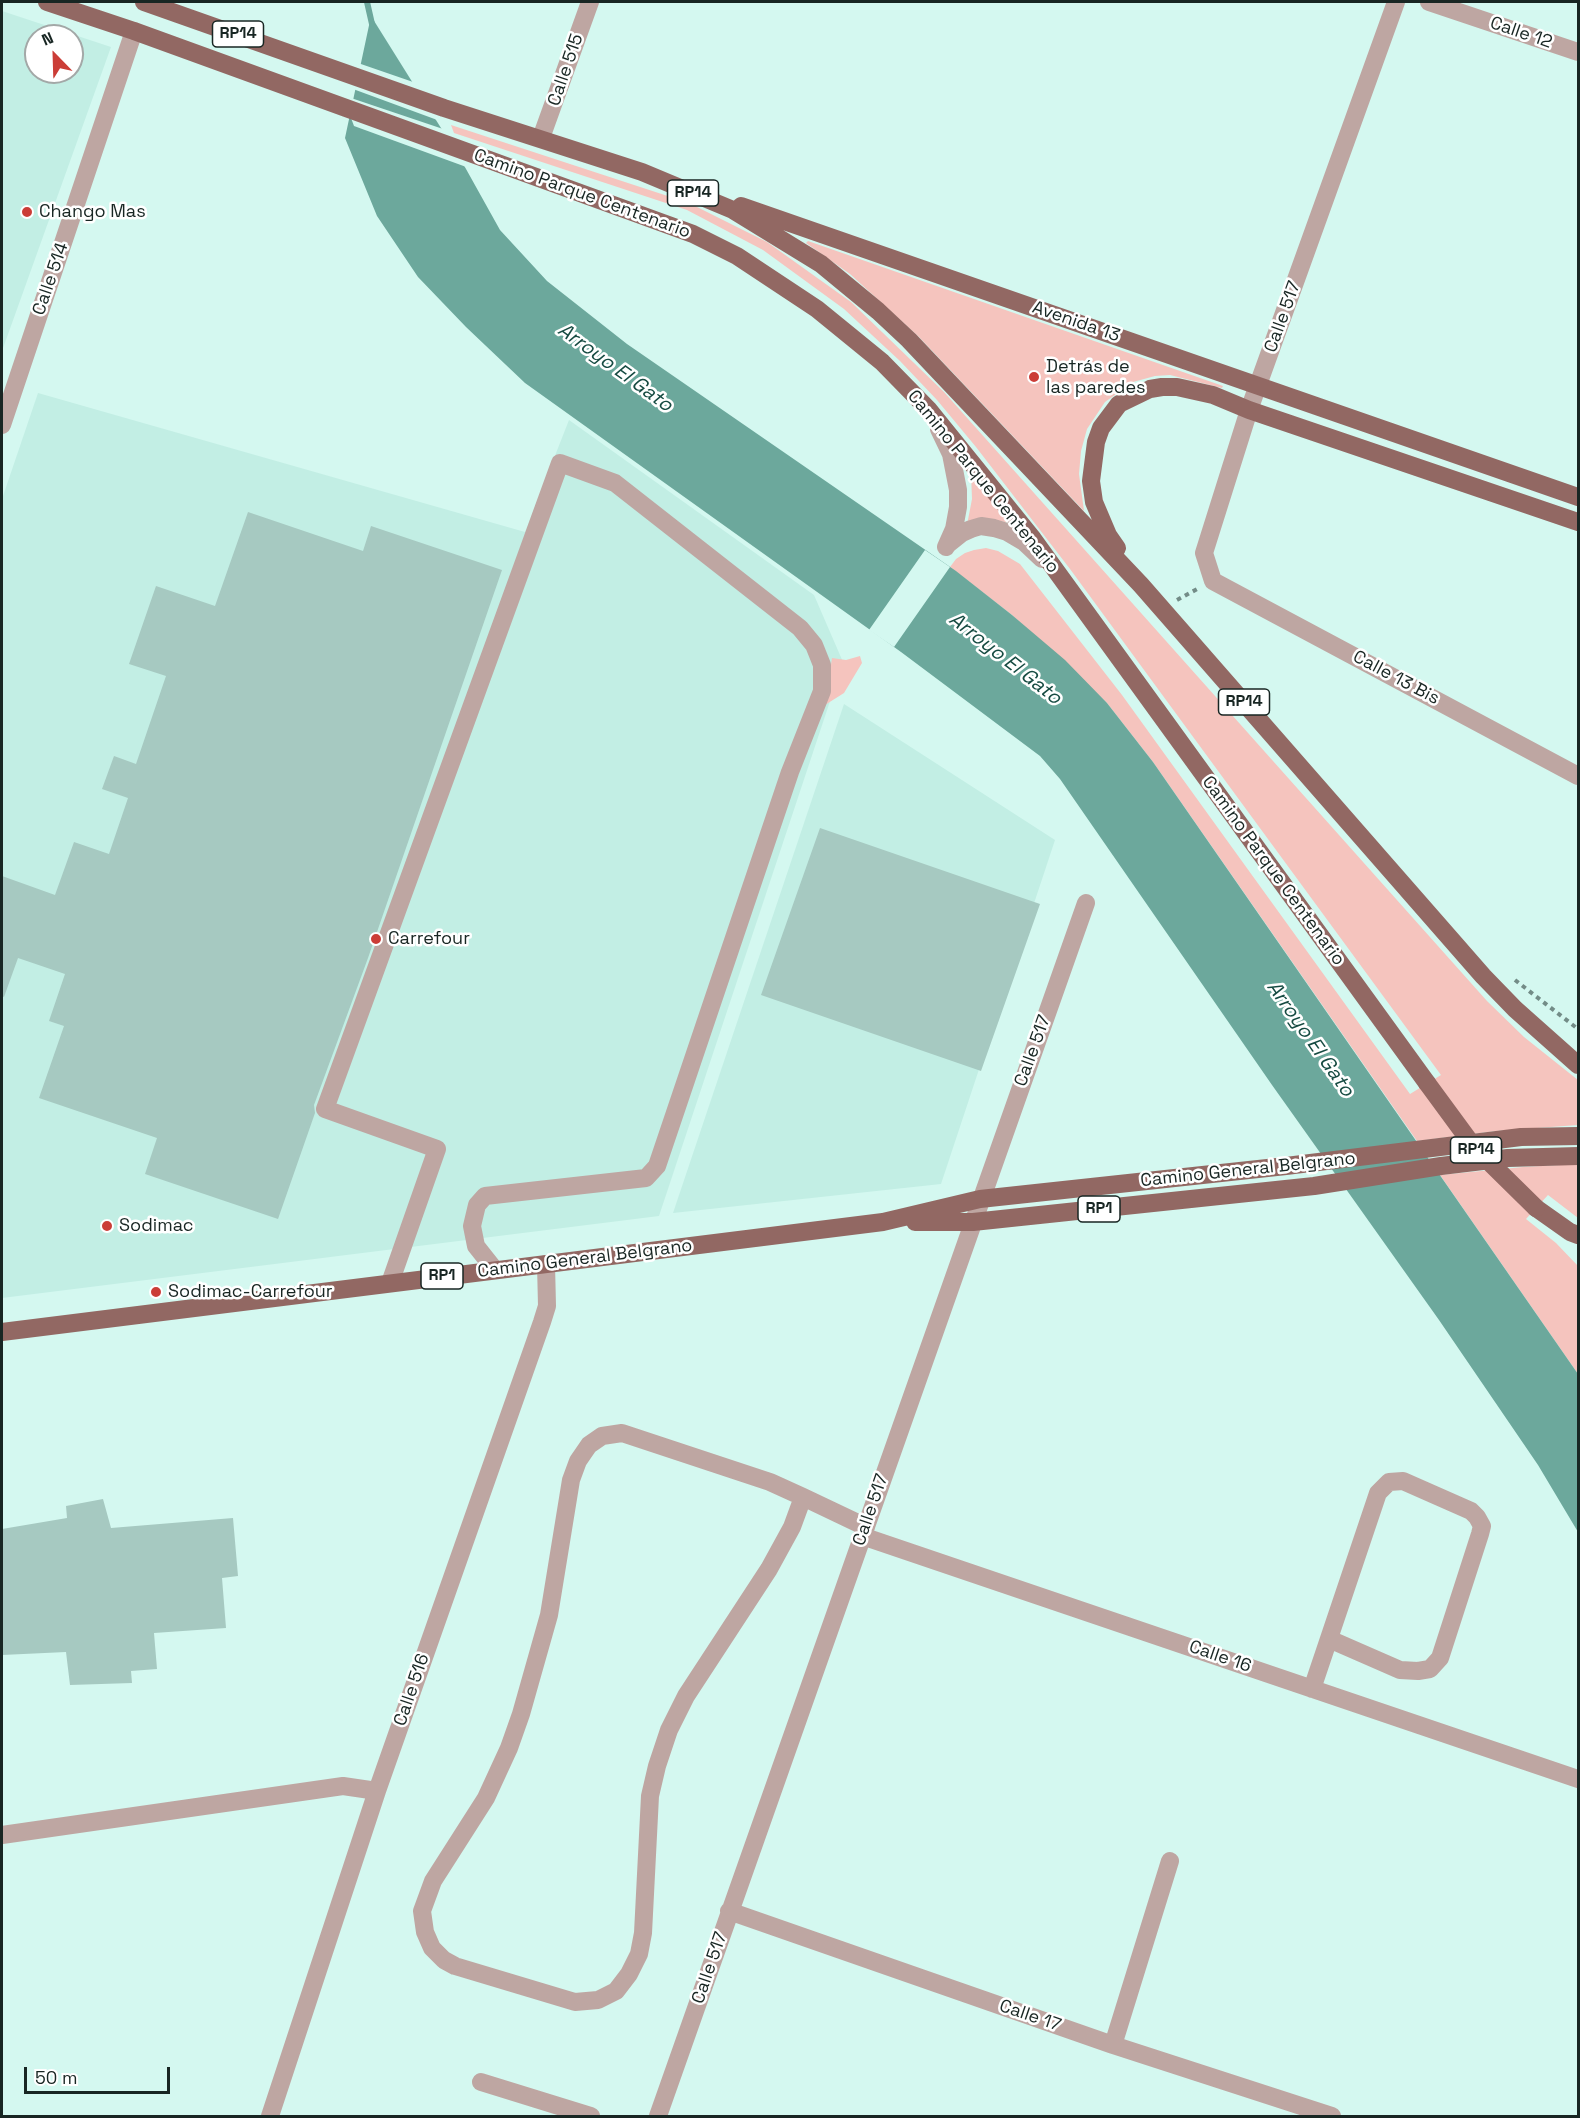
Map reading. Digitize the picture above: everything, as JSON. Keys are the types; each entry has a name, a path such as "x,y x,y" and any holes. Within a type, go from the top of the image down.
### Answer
{"main road":[{"name":"Camino Parque Centenario","path":"46,2 135,31 693,234 737,256 817,309 864,347 915,396 1025,530 1474,1147 1536,1208 1576,1236"},
{"name":"Camino Parque Centenario","path":"145,2 444,108 642,172 733,210 821,264 909,340 1163,608 1483,976 1515,1009 1578,1065"},
{"name":"Avenida 13","path":"642,172 1578,497"},
{"path":"1141,585 1108,535 1094,502 1091,481 1092,461 1096,442 1109,415 1119,404 1132,396 1162,387 1196,390 1578,522"},
{"name":"Camino General Belgrano","path":"2,1332 883,1222 980,1198 1286,1167 1521,1137 1578,1136"},
{"name":"Camino General Belgrano","path":"883,1222 973,1222 1314,1186 1508,1158 1578,1156"}],"street":[{"name":"Calle 515","path":"542,138 590,2"},
{"name":"Calle 517","path":"1213,581 1204,553 1249,410 1396,2"},
{"name":"Calle 12","path":"1429,2 1578,52"},
{"name":"Calle 514","path":"2,420 135,31"},
{"path":"915,396 944,436 956,472 958,507 954,529 946,547 962,533 971,529 981,526 994,528 1007,532 1024,542 1058,574"},
{"path":"390,1283 437,1149 325,1109 560,464 615,483 792,621 814,645 822,665 822,691 790,772 657,1166 646,1178 485,1196 477,1205 472,1226 477,1246 495,1270"},
{"name":"Calle 13 Bis","path":"1213,581 1578,776"},
{"name":"Calle 517","path":"658,2116 980,1198 1086,903"},
{"name":"Calle 516","path":"270,2116 377,1791 542,1322 547,1306 546,1264"},
{"name":"Calle 16","path":"803,1497 792,1527 769,1569 686,1696 669,1730 650,1796 643,1933 639,1953 629,1974 616,1991 598,2000 575,2002 455,1966 444,1960 432,1948 425,1932 422,1911 434,1881 486,1798 509,1748 549,1615 571,1480 578,1461 589,1444 602,1436 622,1433 770,1482 803,1497 864,1531 1312,1689 1578,1779"},
{"path":"1312,1689 1378,1493 1389,1482 1403,1481 1471,1511 1478,1517 1482,1526 1480,1534 1440,1658 1430,1669 1400,1670 1329,1639"},
{"path":"2,1835 343,1786 377,1791"},
{"path":"1113,2045 1170,1862"},
{"name":"Calle 17","path":"729,1911 1113,2045 1332,2116"},
{"path":"481,2082 591,2116"}],"path":[{"path":"1163,608 1213,581"}],"shaded area":[{"name":"Chango Mas","path":"2,11 41,24 24,24 24,84 84,84 84,38 111,47 2,351"},
{"path":"451,125 689,203 767,242 851,302 944,392 1487,1001 1524,1037 1578,1080 1578,1125 1496,1131 1417,1141 1153,762 1107,703 1012,615 950,567 965,553 986,548 998,551 1020,564 1122,695 1410,1094 1441,1075 1070,569 976,447 937,400 900,361 844,309 763,250 687,210 454,133"},
{"path":"808,241 1223,386 1222,388 1170,375 1155,376 1133,382 1105,402 1087,429 1081,451 1079,474 1084,511 919,337 850,274 806,243"},
{"name":"Carrefour","path":"38,393 525,532 569,420 814,595 843,662 659,1216 2,1298 2,499"},
{"path":"971,473 1011,523 987,519 967,525 972,499"},
{"path":"860,656 862,663 844,693 825,705 832,658 846,660"},
{"path":"844,704 1055,840 941,1184 673,1213"},
{"path":"1578,1164 1578,1218 1548,1195 1526,1219 1556,1243 1578,1266 1578,1374 1440,1175"}],"water":[{"path":"371,16 461,160 500,230 547,281 627,344 956,571 1065,660 1107,703 1153,762 1578,1374 1578,1532 1538,1465 1439,1320 1272,1085 1060,779 1040,756 901,652 525,383 418,277 377,216 345,138"}],"pier":[{"path":"358,63 416,83 440,121 353,89"},
{"path":"351,98 446,130 469,168 354,126 348,110"},
{"path":"925,550 950,567 894,647 869,630"}],"building":[{"path":"248,512 363,551 371,526 502,570 368,958 314,1105 315,1113 278,1219 145,1174 157,1138 39,1098 64,1026 49,1021 65,974 18,958 4,997 2,996 2,876 55,895 74,842 109,854 128,798 102,789 114,756 136,764 166,676 129,664 156,586 215,606"},
{"path":"820,828 1040,904 981,1071 761,995"},
{"path":"103,1499 111,1528 233,1518 238,1576 222,1578 226,1628 154,1633 157,1669 131,1671 132,1683 70,1685 66,1652 2,1655 2,1529 67,1518 66,1506"}],"waterway":[{"name":"Arroyo El Gato","path":"367,2 372,24"}],"place":[{"name":"Chango Mas","path":"27,212"},
{"name":"Detrás de las paredes","path":"1034,377"},
{"name":"Carrefour","path":"376,939"},
{"name":"Sodimac","path":"107,1226"},
{"name":"Sodimac-Carrefour","path":"156,1292"}]}
